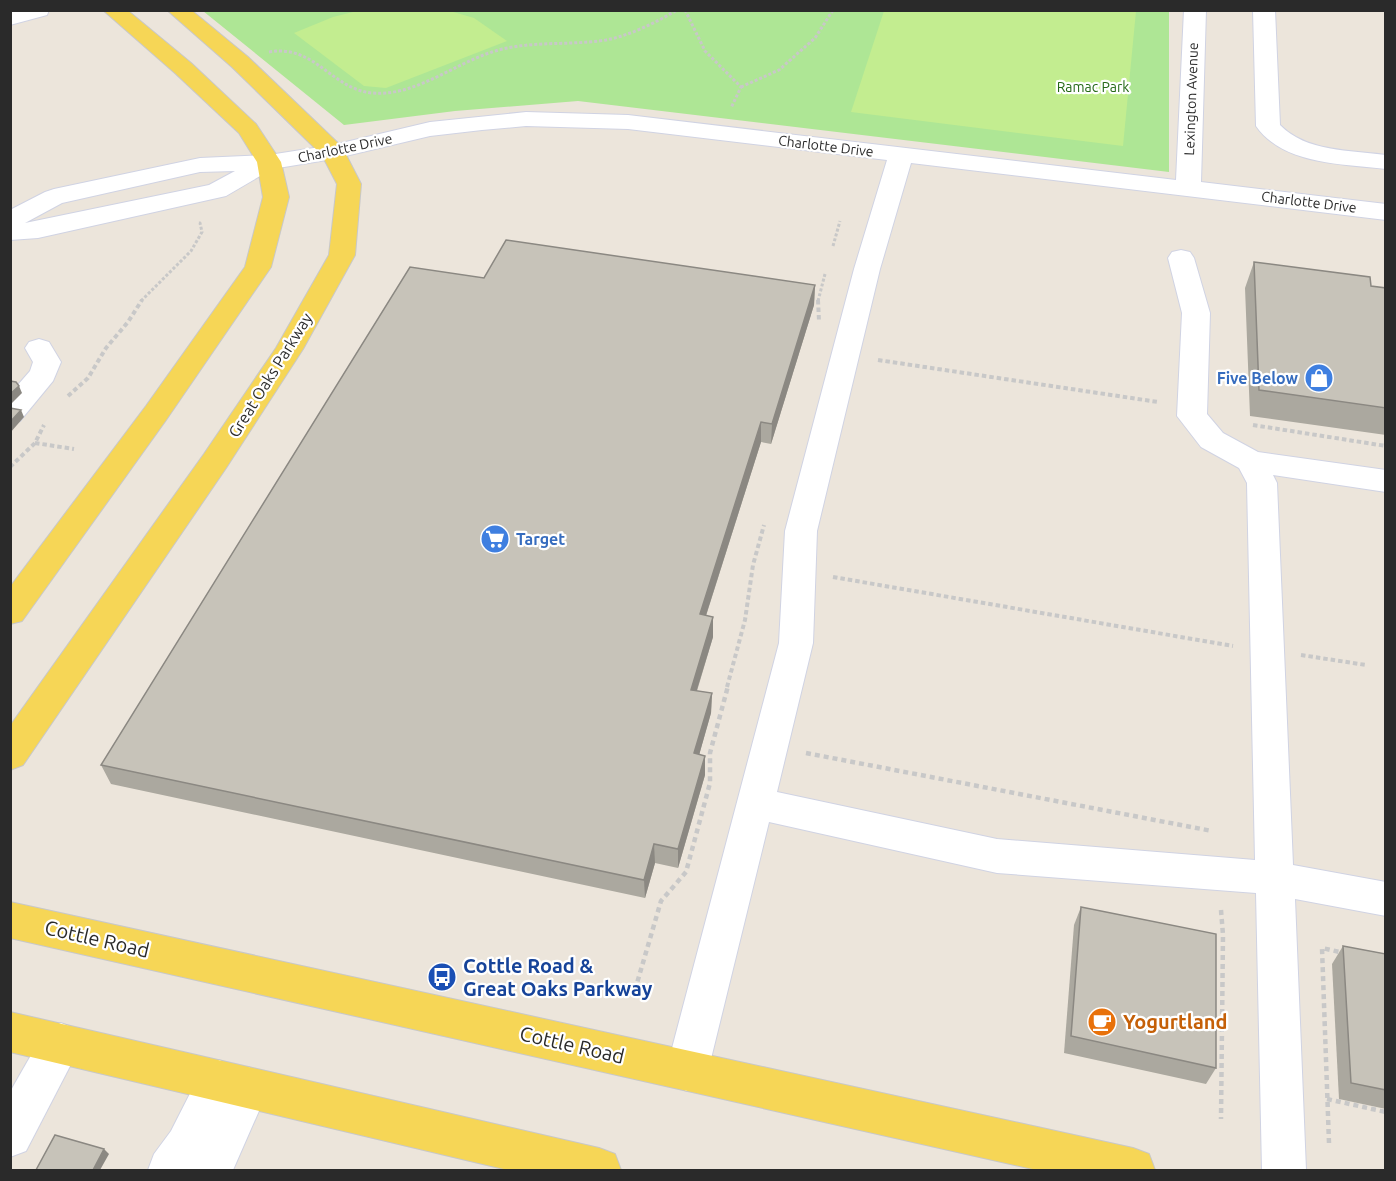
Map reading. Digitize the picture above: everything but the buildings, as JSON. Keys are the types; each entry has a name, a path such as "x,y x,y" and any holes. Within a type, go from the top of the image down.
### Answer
{"main road":[{"path":"10,612 156,413 258,267 276,197 269,162 248,129 183,68 113,10"},
{"name":"Great Oaks Parkway","path":"10,755 283,359 342,255 349,184 333,152 240,62 177,10"},
{"name":"Cottle Road","path":"10,920 1133,1170"},
{"path":"10,1032 599,1170"}],"street":[{"path":"11,18 39,10"},
{"name":"Lexington Avenue","path":"1188,187 1195,10"},
{"path":"1264,10 1268,126 1274,135 1309,151 1386,162"},
{"name":"Charlotte Drive","path":"269,162 333,152 430,129 526,119 576,119 648,124 1386,212"},
{"path":"687,1071 796,643 801,531 867,269 901,155"},
{"path":"10,220 54,197 200,165 269,162"},
{"path":"10,232 38,230 218,191 269,162"},
{"path":"1181,258 1196,313 1192,416 1212,440 1251,461 1386,481"},
{"path":"10,414 43,375 46,362 39,348"},
{"path":"1251,461 1262,483 1284,1170"},
{"path":"755,803 997,856 1275,878 1386,899"},
{"path":"10,1136 60,1043"},
{"path":"170,1170 233,1084"},
{"path":"210,1170 233,1084"}],"path":[{"path":"240,62 279,48 300,53 348,86 371,93 402,88 494,51 533,44 599,41 643,30 677,10"},
{"path":"685,10 705,51 741,87"},
{"path":"728,114 741,87 779,70 815,38 833,10"},
{"path":"833,246 840,221"},
{"path":"61,404 88,378 106,348 128,322 144,297 191,251 202,232 200,223 189,222"},
{"path":"817,330 819,321 817,305 825,274"},
{"path":"869,359 1168,403"},
{"path":"10,467 35,442 47,420"},
{"path":"1249,424 1386,446"},
{"path":"35,442 74,448"},
{"path":"634,990 661,901 686,872 710,783 710,753 746,620 753,565 766,519"},
{"path":"832,577 1239,647"},
{"path":"1297,654 1366,665"},
{"path":"802,752 1212,831"},
{"path":"1221,903 1223,935 1221,1119"},
{"path":"1329,1143 1322,948 1354,955"},
{"path":"1327,1099 1386,1112"}],"green space":[{"name":"Ramac Park","path":"203,11 1169,11 1169,172 578,101 455,111 344,125"},
{"path":"357,11 450,11 474,18 507,41 386,88 364,86 294,33 333,17"},
{"path":"884,11 1136,11 1123,146 851,112"}],"place":[{"name":"Five Below","path":"1319,378"},
{"name":"Target","path":"495,539"},
{"name":"Cottle Road & Great Oaks Parkway","path":"442,977"},
{"name":"Yogurtland","path":"1102,1022"}]}
